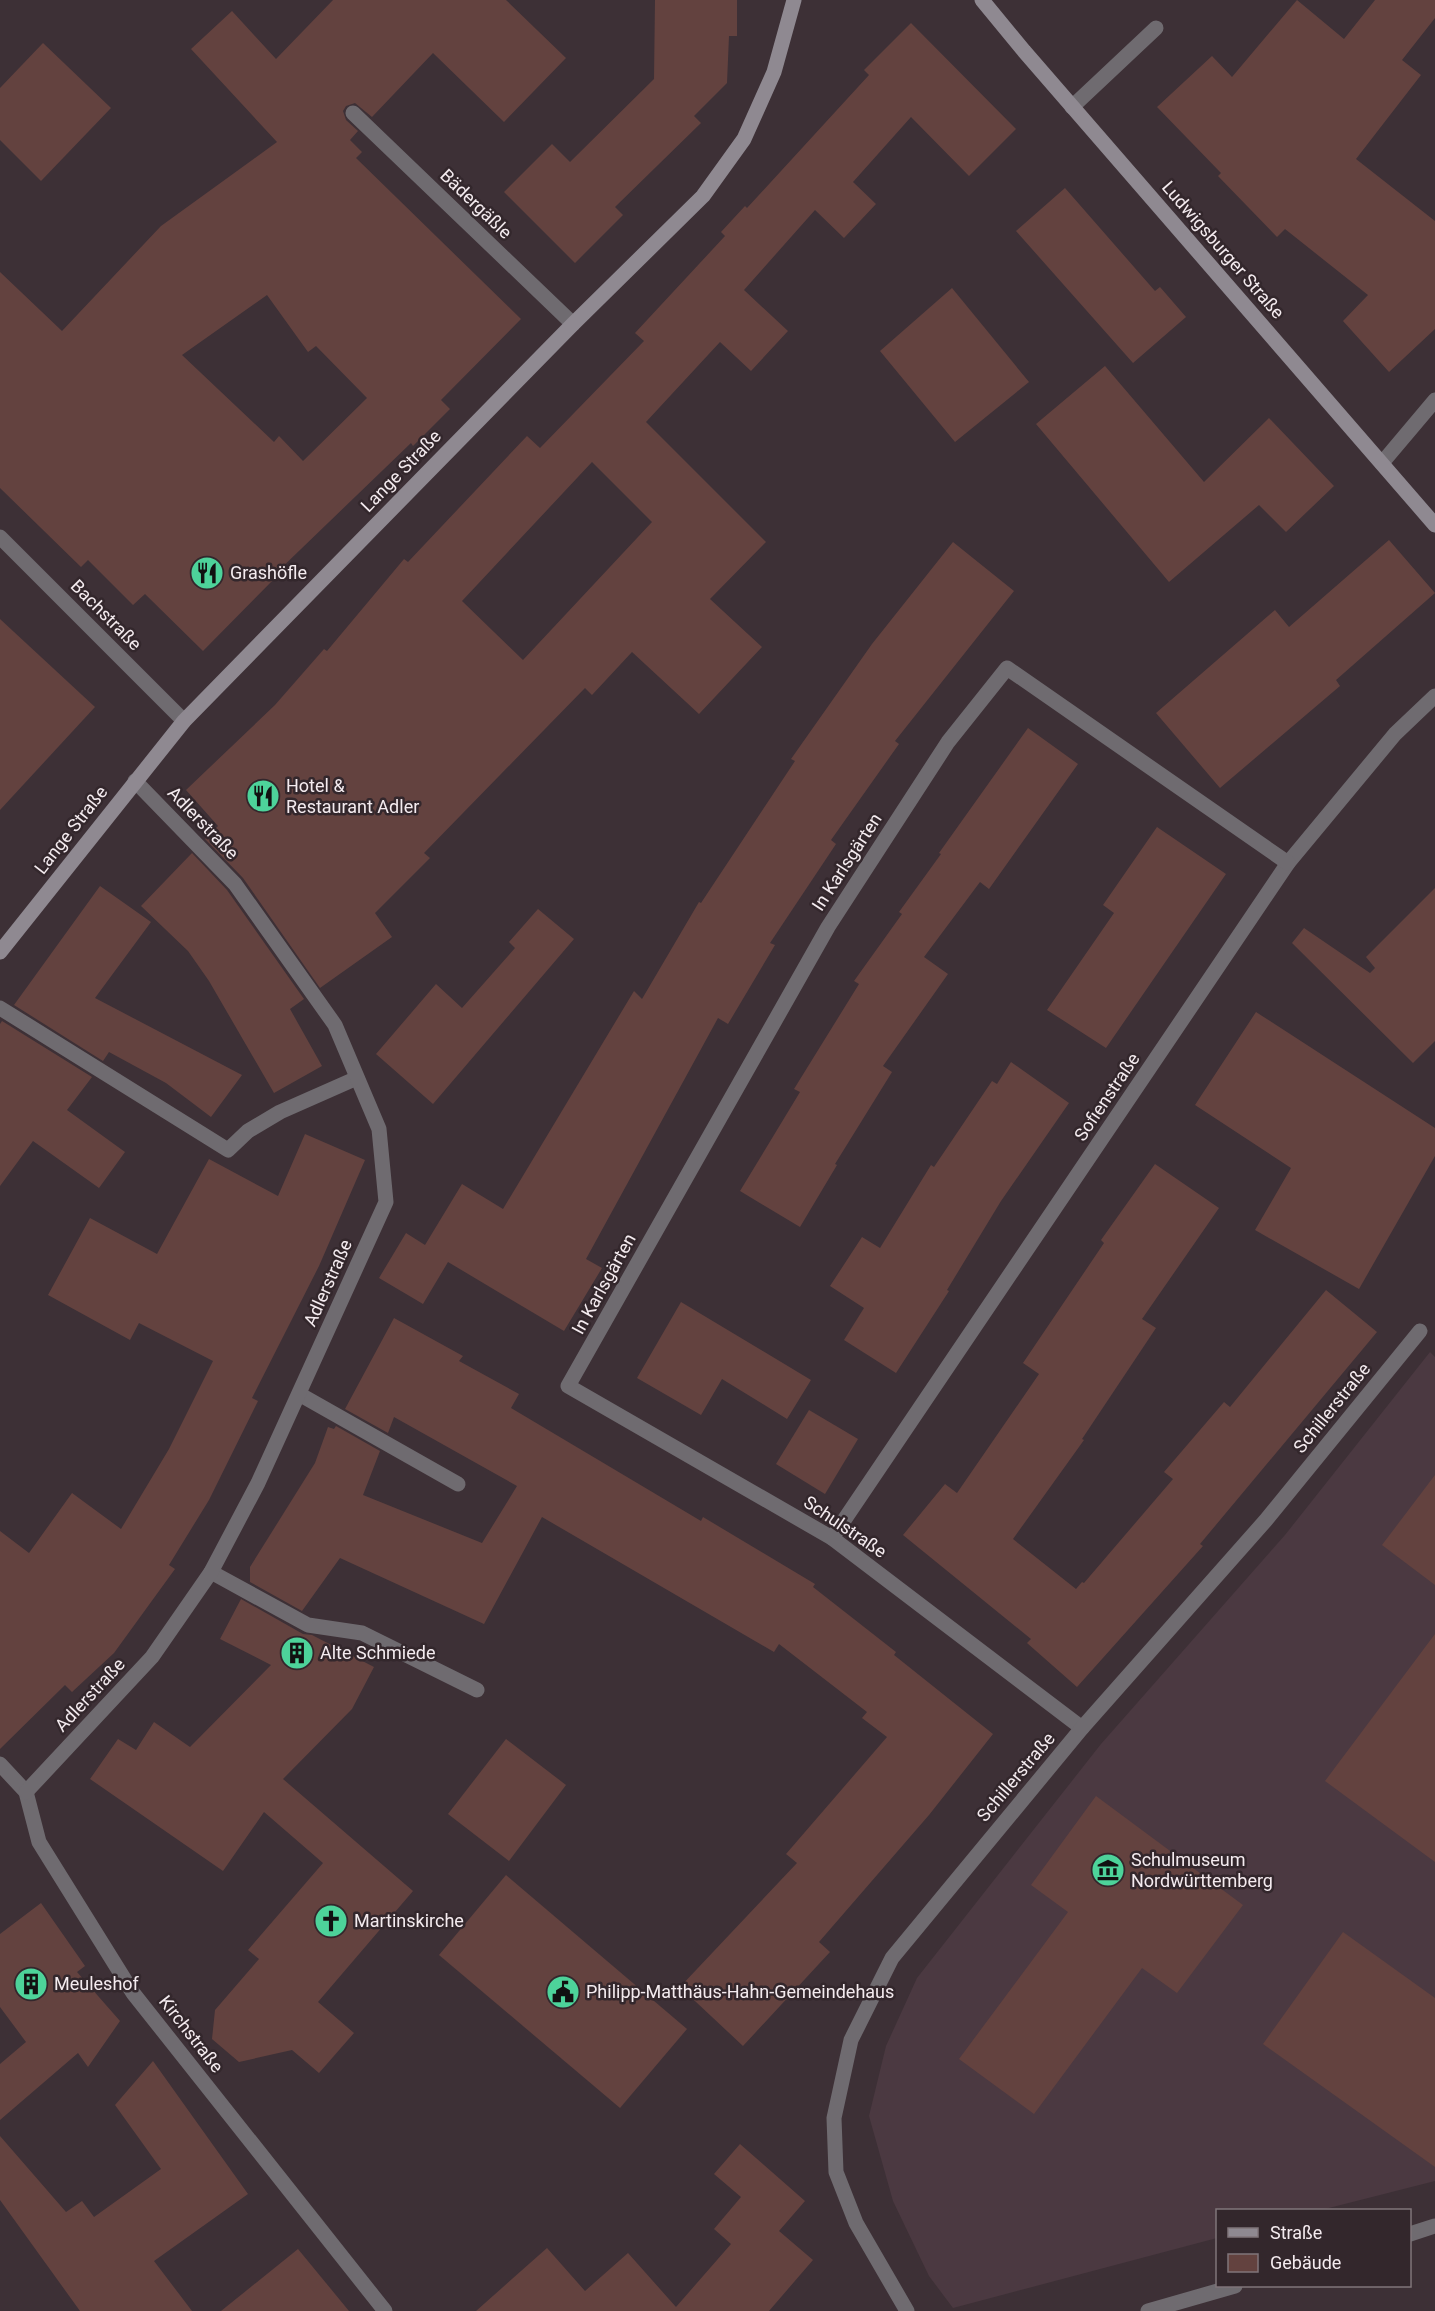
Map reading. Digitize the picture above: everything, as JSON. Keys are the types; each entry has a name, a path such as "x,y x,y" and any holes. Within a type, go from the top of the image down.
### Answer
{"main road":[{"name":"Lange Straße","path":"0,952 184,721 573,324 703,196 744,139 774,72 794,0"},
{"name":"Ludwigsburger Straße","path":"982,0 1435,525"}],"street":[{"path":"1072,107 1156,28"},
{"name":"Bädergäßle","path":"353,113 573,324"},
{"path":"1382,463 1435,400"},
{"name":"Bachstraße","path":"0,537 184,721"},
{"name":"In Karlsgärten","path":"568,1386 828,927 948,742 1007,668 1288,863"},
{"name":"Sofienstraße","path":"832,1538 1288,863 1395,734 1435,696"},
{"name":"Adlerstraße","path":"26,1792 152,1657 211,1572 258,1483 386,1202 379,1129 335,1025 235,884 135,781"},
{"path":"0,1008 228,1150 248,1131 280,1112 357,1077"},
{"name":"Schillerstraße","path":"907,2311 856,2223 836,2172 834,2118 851,2040 892,1958 1082,1728 1266,1520 1420,1331"},
{"name":"Schulstraße","path":"568,1386 832,1538 1082,1728"},
{"path":"299,1394 458,1484"},
{"path":"211,1572 308,1625 362,1633 477,1690"},
{"name":"Kirchstraße","path":"0,1764 26,1792 39,1842 133,1993 385,2311"},
{"path":"1411,2234 1435,2226"},
{"path":"1148,2311 1232,2287"}],"shaded area":[{"path":"1430,1352 1435,1357 1435,2181 1325,2209 1216,2209 1216,2238 953,2308 929,2276 893,2201 869,2116 886,2046 917,1978 1101,1744 1285,1535"}],"building":[{"path":"333,0 506,0 566,58 504,122 433,53 372,117 355,103 346,106 343,111 346,120 358,131 350,140 362,152 356,158 521,319 441,400 450,409 413,446 411,443 273,576 275,578 203,651 145,594 133,605 88,560 81,567 0,488 0,272 62,331 161,226 277,142 191,49 232,11 276,59","holes":["267,295 308,352 316,346 367,398 303,461 279,436 274,442 182,355"]},
{"path":"655,0 737,0 737,36 729,36 727,83 694,116 701,123 615,207 623,215 575,263 504,192 552,144 570,162 654,79"},
{"path":"1297,0 1344,39 1375,0 1435,0 1435,18 1402,60 1421,75 1356,159 1435,221 1435,329 1389,372 1343,321 1368,295 1285,229 1277,237 1218,176 1221,173 1157,107 1212,56 1232,77"},
{"path":"911,23 1016,129 969,176 911,117 853,182 876,204 844,238 815,210 744,290 788,331 751,371 720,342 646,422 766,542 710,599 762,647 699,714 632,652 592,695 585,688 424,853 430,858 375,913 392,937 320,988 243,878 205,839 218,826 186,790 275,705 324,649 327,651 404,559 408,562 527,436 540,448 644,341 635,333 725,236 721,232 745,206 747,208 869,75 864,70","holes":["592,462 652,522 523,660 462,601"]},
{"path":"43,43 111,108 41,181 0,140 0,88"},
{"path":"1065,188 1155,291 1160,287 1186,317 1133,363 1016,231"},
{"path":"952,288 1029,382 955,442 880,351"},
{"path":"1105,366 1204,482 1269,418 1334,486 1286,532 1259,505 1169,582 1036,424"},
{"path":"1389,540 1435,593 1336,680 1340,686 1220,788 1156,713 1275,610 1289,627"},
{"path":"953,542 1014,591 895,741 899,744 831,840 836,844 770,943 775,945 728,1024 718,1018 586,1259 602,1268 564,1331 448,1262 423,1304 379,1278 406,1233 425,1245 462,1184 503,1209 634,991 642,999 699,902 701,903 795,761 791,759 872,644"},
{"path":"0,619 95,707 0,810"},
{"path":"1028,728 1078,764 989,889 980,882 924,957 948,974 883,1066 892,1072 835,1164 837,1165 800,1227 740,1191 800,1092 794,1089 859,984 854,981 902,914 899,912 941,854 939,853"},
{"path":"1157,827 1226,874 1106,1048 1047,1010 1114,913 1103,905"},
{"path":"192,853 227,890 304,999 290,1009 322,1066 274,1093 209,981 188,951 141,906"},
{"path":"100,886 151,922 95,998 242,1075 211,1117 166,1083 109,1052 103,1061 14,1005"},
{"path":"1435,888 1435,1041 1413,1063 1292,943 1304,928 1370,973 1375,968 1366,957"},
{"path":"538,909 574,939 433,1104 376,1054 436,984 462,1008 515,948 509,942"},
{"path":"1256,1012 1435,1128 1435,1156 1359,1289 1255,1230 1291,1168 1195,1105"},
{"path":"2,1021 92,1077 67,1110 125,1152 99,1188 33,1141 0,1186 0,1024"},
{"path":"1011,1062 1069,1103 1001,1201 947,1290 949,1291 896,1373 844,1340 864,1308 830,1286 862,1237 880,1248 931,1165 934,1167 992,1081 997,1084"},
{"path":"305,1134 365,1160 319,1266 252,1398 258,1401 209,1500 169,1565 175,1569 114,1653 72,1692 65,1685 0,1749 0,1531 29,1553 72,1493 121,1529 169,1449 213,1361 139,1323 130,1340 48,1295 90,1218 157,1254 209,1159 278,1196"},
{"path":"1155,1164 1219,1208 1142,1319 1156,1328 1082,1439 1084,1440 1013,1539 1076,1589 1082,1582 1084,1583 1173,1479 1164,1472 1224,1402 1230,1407 1326,1290 1377,1332 1200,1544 1203,1546 1077,1687 1027,1643 1031,1639 903,1535 945,1484 957,1493 1039,1374 1023,1363 1104,1243 1101,1240"},
{"path":"681,1302 811,1380 787,1419 722,1379 701,1415 637,1378"},
{"path":"394,1318 463,1356 459,1361 519,1394 511,1408 701,1521 703,1517 815,1584 813,1587 896,1652 894,1655 993,1734 929,1815 819,1942 830,1952 743,2046 680,1987 797,1863 786,1854 887,1737 862,1718 867,1712 779,1644 774,1652 542,1517 484,1624 340,1558 302,1611 250,1582 250,1567 315,1463 328,1427 334,1429 336,1426 380,1451 363,1495 482,1543 517,1486 394,1417 388,1433 345,1409"},
{"path":"809,1410 858,1439 825,1494 776,1464"},
{"path":"1435,1475 1435,1585 1382,1545"},
{"path":"241,1599 303,1634 312,1635 374,1667 352,1709 283,1779 413,1891 318,2002 354,2033 319,2073 292,2050 239,2062 212,2039 215,2010 259,1959 248,1950 323,1863 264,1812 223,1871 90,1779 118,1739 136,1750 154,1722 190,1747 271,1665 220,1639"},
{"path":"1435,1634 1435,1862 1325,1781"},
{"path":"506,1739 566,1785 509,1861 448,1814"},
{"path":"1096,1796 1243,1905 1177,1993 1142,1968 1034,2114 959,2059 1068,1912 1031,1885"},
{"name":"Philipp-Matthäus-Hahn-Gemeindehaus","path":"506,1875 687,2029 620,2108 439,1955"},
{"path":"41,1903 85,1966 77,1972 120,2021 88,2067 78,2053 0,2120 0,2064 26,2042 0,2007 0,1934"},
{"path":"1343,1932 1435,1998 1435,2167 1263,2044"},
{"path":"153,2061 248,2194 154,2261 192,2311 80,2311 0,2200 0,2136 66,2212 82,2201 94,2217 161,2169 115,2105"},
{"path":"740,2144 805,2201 779,2231 813,2260 769,2311 476,2311 547,2248 585,2291 628,2253 676,2307 731,2244 714,2229 741,2197 714,2174"},
{"path":"298,2249 349,2311 221,2311"}],"place":[{"name":"Grashöfle","path":"207,573"},
{"name":"Hotel & Restaurant Adler","path":"263,796"},
{"name":"Alte Schmiede","path":"297,1653"},
{"name":"Schulmuseum Nordwürttemberg","path":"1108,1870"},
{"name":"Martinskirche","path":"331,1921"},
{"name":"Meuleshof","path":"31,1984"},
{"name":"Philipp-Matthäus-Hahn-Gemeindehaus","path":"563,1992"}]}
